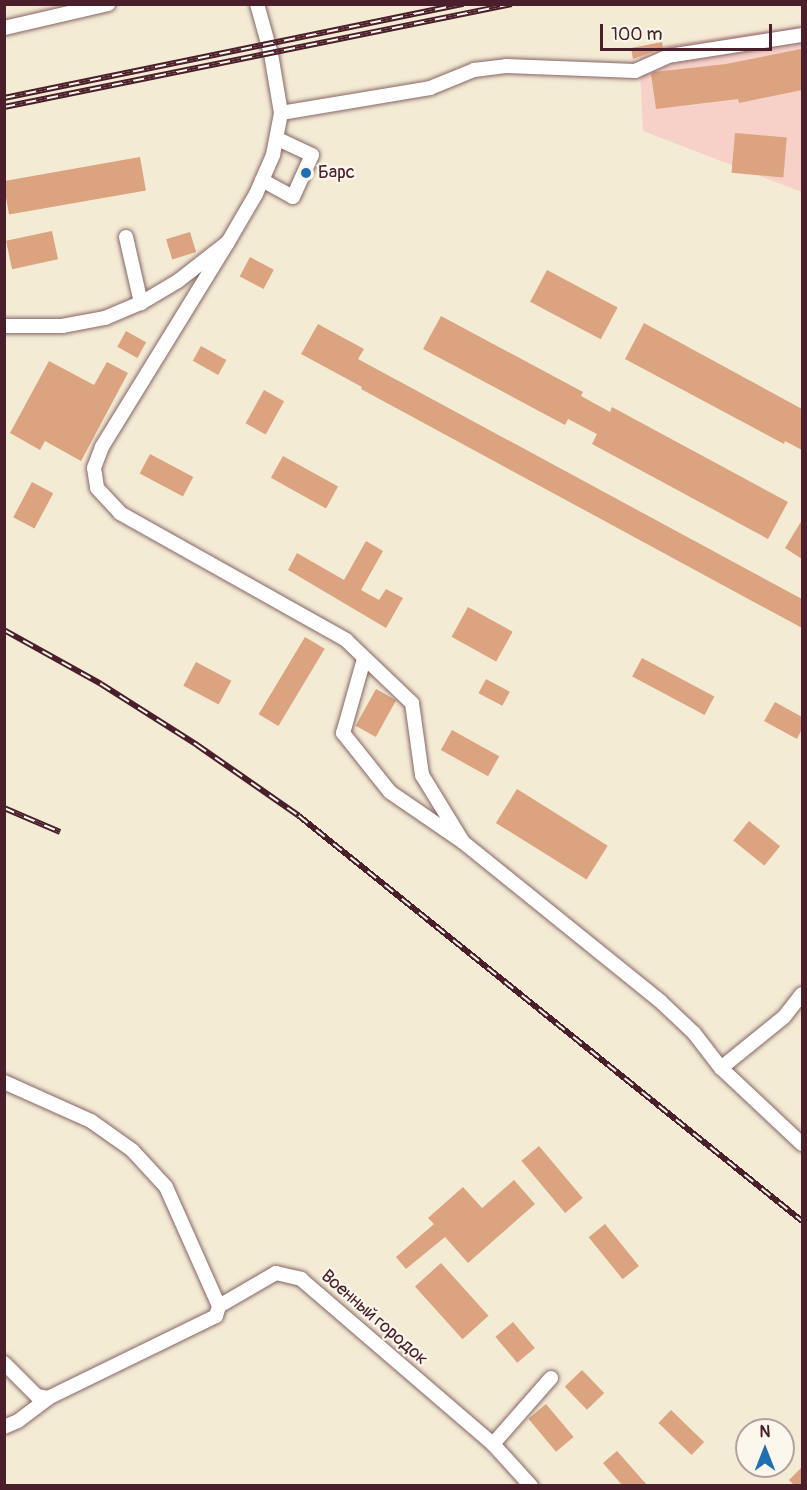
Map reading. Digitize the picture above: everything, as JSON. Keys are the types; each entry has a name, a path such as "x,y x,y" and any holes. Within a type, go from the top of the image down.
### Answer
{"street":[{"path":"4,28 108,4"},
{"path":"257,4 268,44 280,113 277,139 262,180 228,242 102,447 94,468 97,488 120,513 346,640 412,704 422,775 463,842"},
{"path":"280,113 430,88 474,70 506,66 636,71 668,56 802,35"},
{"path":"262,180 293,197 312,155 277,139"},
{"path":"126,237 141,303"},
{"path":"4,326 62,326 105,318 141,303 178,281 228,242"},
{"path":"364,659 343,733 390,792 463,842 660,1001 694,1034 721,1068 802,1144"},
{"path":"721,1068 783,1017 802,994"},
{"path":"4,1082 91,1121 132,1150 166,1187 219,1306"},
{"name":"Военный городок","path":"4,1427 18,1420 48,1398 216,1316 219,1306 276,1273 301,1279 493,1444 531,1485"},
{"path":"4,1363 37,1396 48,1398"},
{"path":"493,1444 551,1378"}],"shaded area":[{"path":"802,26 802,192 643,131 639,49"}],"building":[{"path":"662,42 663,48 633,59 631,48"},
{"path":"801,49 802,90 739,103 738,99 656,109 651,74 654,72 726,64"},
{"path":"735,133 787,138 783,177 732,173"},
{"path":"140,157 146,190 9,215 4,181"},
{"path":"52,231 58,259 12,269 6,241"},
{"path":"190,232 196,252 172,259 166,239"},
{"path":"250,257 274,270 264,289 240,276"},
{"path":"547,270 618,308 601,339 530,302"},
{"path":"441,316 583,392 581,396 610,412 612,407 788,502 768,539 592,444 597,434 568,419 565,425 423,349"},
{"path":"644,323 802,409 802,450 785,441 784,444 625,359"},
{"path":"318,324 364,349 358,359 802,599 802,628 361,389 362,387 301,354"},
{"path":"126,331 146,342 137,358 117,347"},
{"path":"201,346 226,360 218,375 193,361"},
{"path":"49,361 94,385 107,362 128,373 81,461 45,441 40,450 10,433"},
{"path":"264,390 284,401 266,434 246,423"},
{"path":"150,454 193,477 183,496 140,473"},
{"path":"283,456 338,487 326,508 271,478"},
{"path":"32,482 53,493 34,529 13,517"},
{"path":"802,520 802,559 785,548"},
{"path":"366,541 383,551 361,590 379,600 386,589 403,598 386,628 288,570 297,553 344,580"},
{"path":"468,607 513,632 496,661 452,637"},
{"path":"305,637 325,649 278,726 259,714"},
{"path":"642,658 714,696 705,715 632,677"},
{"path":"196,662 231,681 219,705 183,686"},
{"path":"486,679 510,692 502,706 478,693"},
{"path":"376,689 396,700 376,737 356,726"},
{"path":"775,702 802,717 802,729 797,739 764,721"},
{"path":"452,730 499,756 488,776 441,750"},
{"path":"517,789 608,846 587,880 496,823"},
{"path":"749,821 780,846 764,866 733,840"},
{"path":"539,1146 583,1198 565,1213 521,1161"},
{"path":"514,1180 535,1204 468,1263 445,1237 406,1269 396,1257 434,1224 428,1218 463,1187 482,1208"},
{"path":"605,1224 639,1266 623,1279 589,1237"},
{"path":"441,1263 489,1316 462,1339 415,1286"},
{"path":"513,1322 535,1348 517,1363 495,1337"},
{"path":"582,1370 604,1393 587,1410 565,1387"},
{"path":"546,1404 574,1437 556,1452 528,1419"},
{"path":"671,1410 704,1442 692,1455 658,1423"},
{"path":"617,1451 647,1485 622,1485 603,1463"},
{"path":"802,1467 802,1485 794,1485 789,1480 795,1478 795,1474"}],"railway":[{"path":"4,98 463,4"},
{"path":"4,107 512,4"},
{"path":"4,630 101,684 197,745 299,816 802,1221"},
{"path":"4,808 60,832"}],"place":[{"name":"Барс","path":"306,173"}]}
